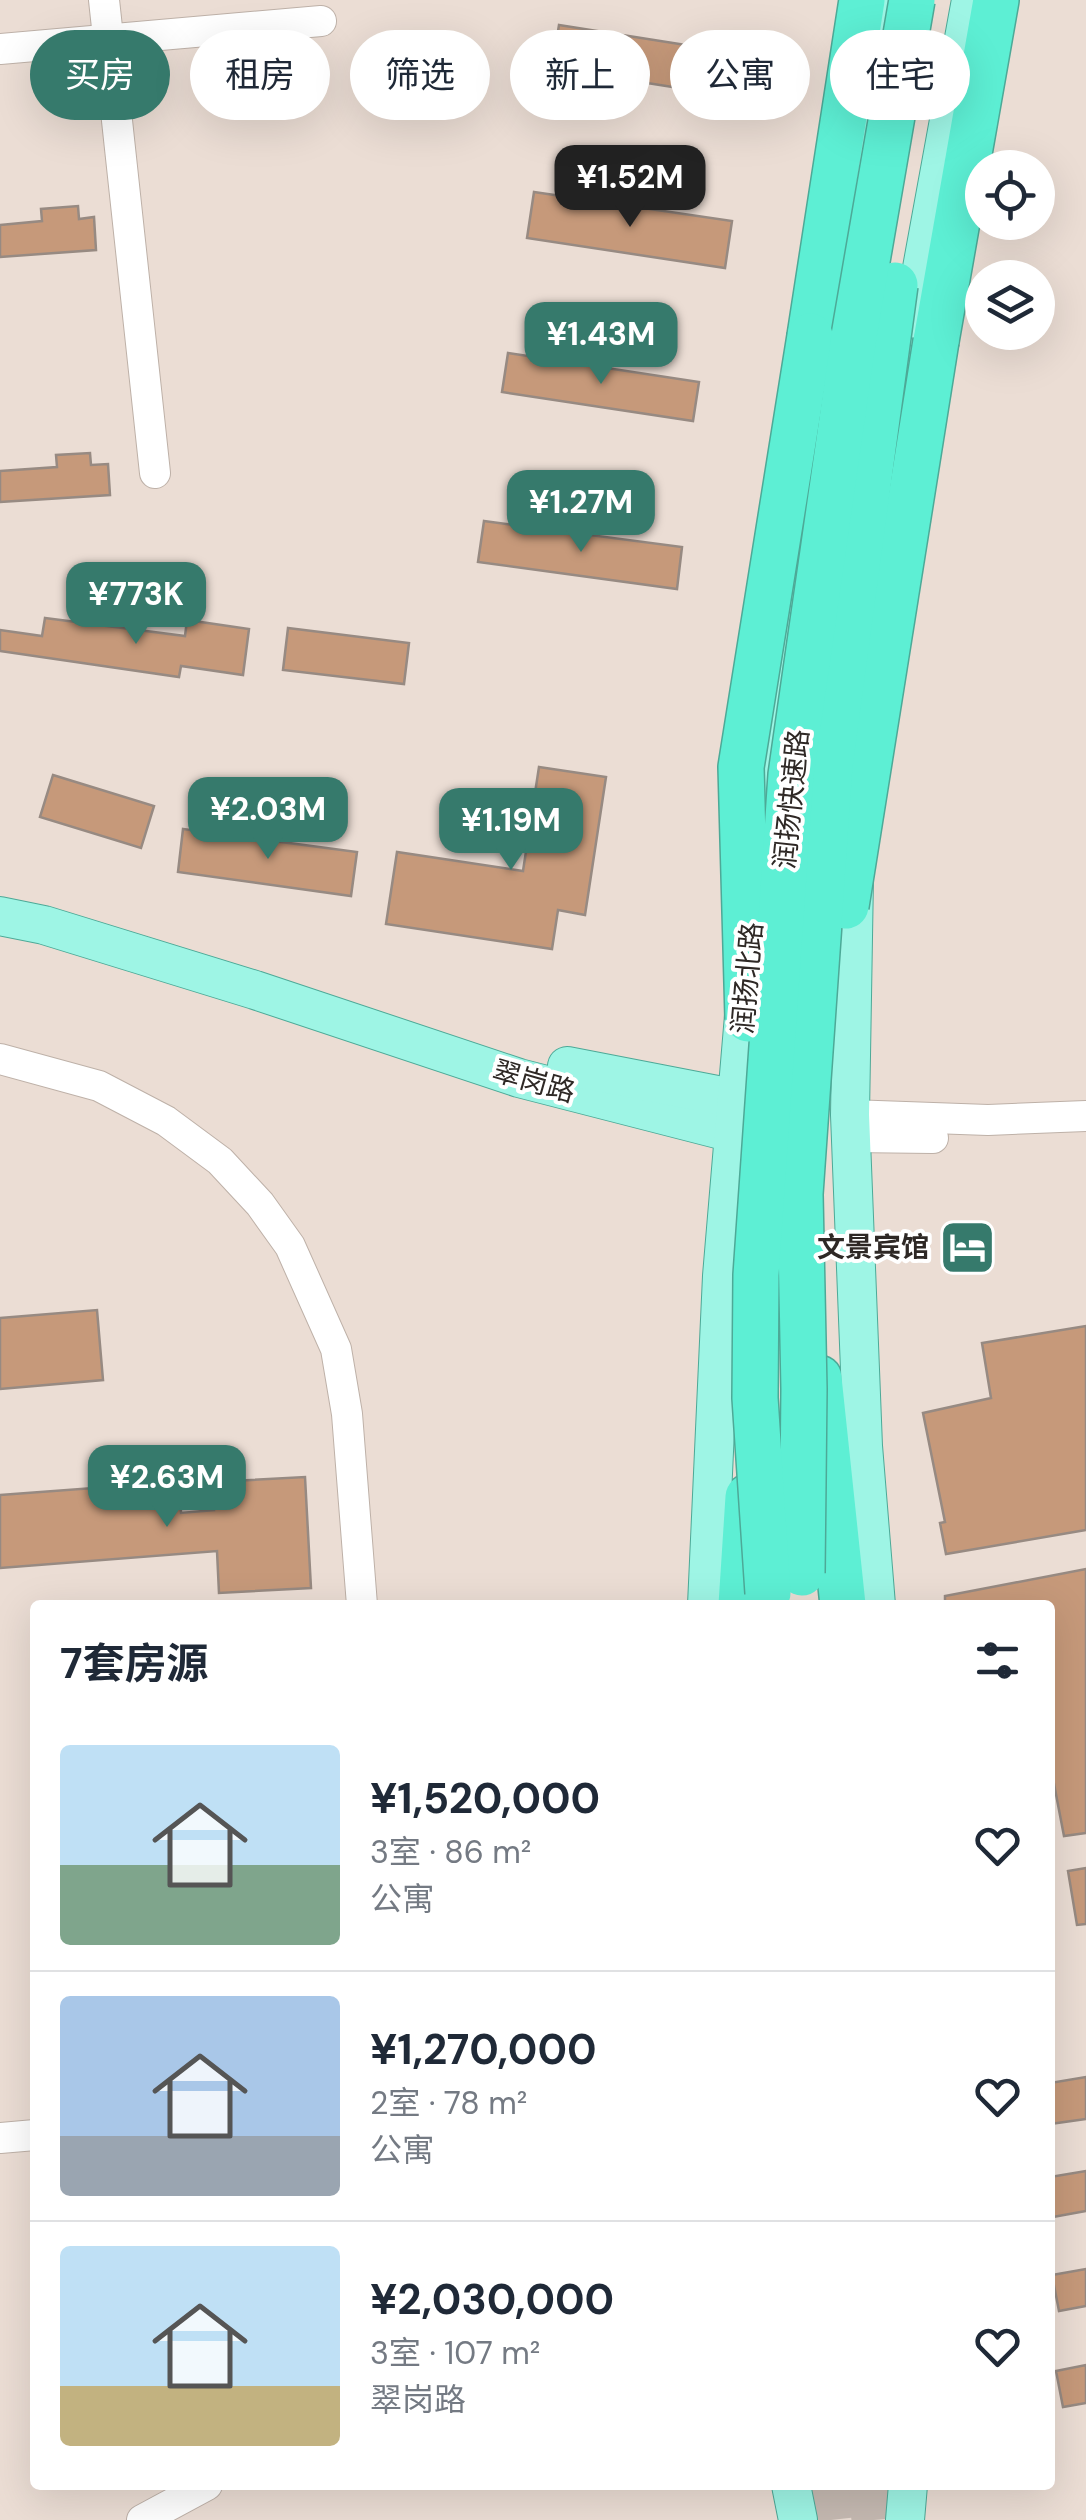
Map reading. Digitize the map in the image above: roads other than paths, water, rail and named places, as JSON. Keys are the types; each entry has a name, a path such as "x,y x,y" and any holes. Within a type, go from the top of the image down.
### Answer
{"highway":[{"path":"756,1276 741,767 862,0"},
{"name":"润扬快速路","path":"779,1595 754,1398 756,1276 791,775 854,336 912,0"},
{"name":"润扬快速路","path":"779,1595 800,1194 830,766 885,340 943,0"},
{"path":"800,1194 936,341 996,0"}],"main road":[{"name":"润扬北路","path":"779,1595 734,1117 766,765 885,0"},
{"path":"876,1600 863,1446 850,1126 856,775 906,355 971,0"},
{"name":"翠岗路","path":"0,894 51,904 521,1056 734,1117"},
{"name":"翠岗路","path":"0,916 44,925 255,990 519,1078 734,1117 850,1126"},
{"path":"792,2490 798,2520"},
{"path":"905,2520 908,2490"}],"street":[{"path":"104,0 106,30"},
{"path":"170,34 321,21"},
{"path":"0,49 30,46"},
{"path":"115,120 154,473"},
{"path":"0,1059 99,1086 166,1121 220,1161 260,1204 290,1246 336,1349 347,1414 362,1600"},
{"name":"翠岗路","path":"850,1126 1086,1116"},
{"name":"翠岗路","path":"850,1126 1086,1135"},
{"path":"0,2138 30,2135"},
{"path":"142,2520 198,2490"}],"tunnel":[{"path":"828,2490 831,2520"},
{"path":"871,2490 874,2520"}],"place":[{"name":"文景宾馆","path":"968,1247"}]}
